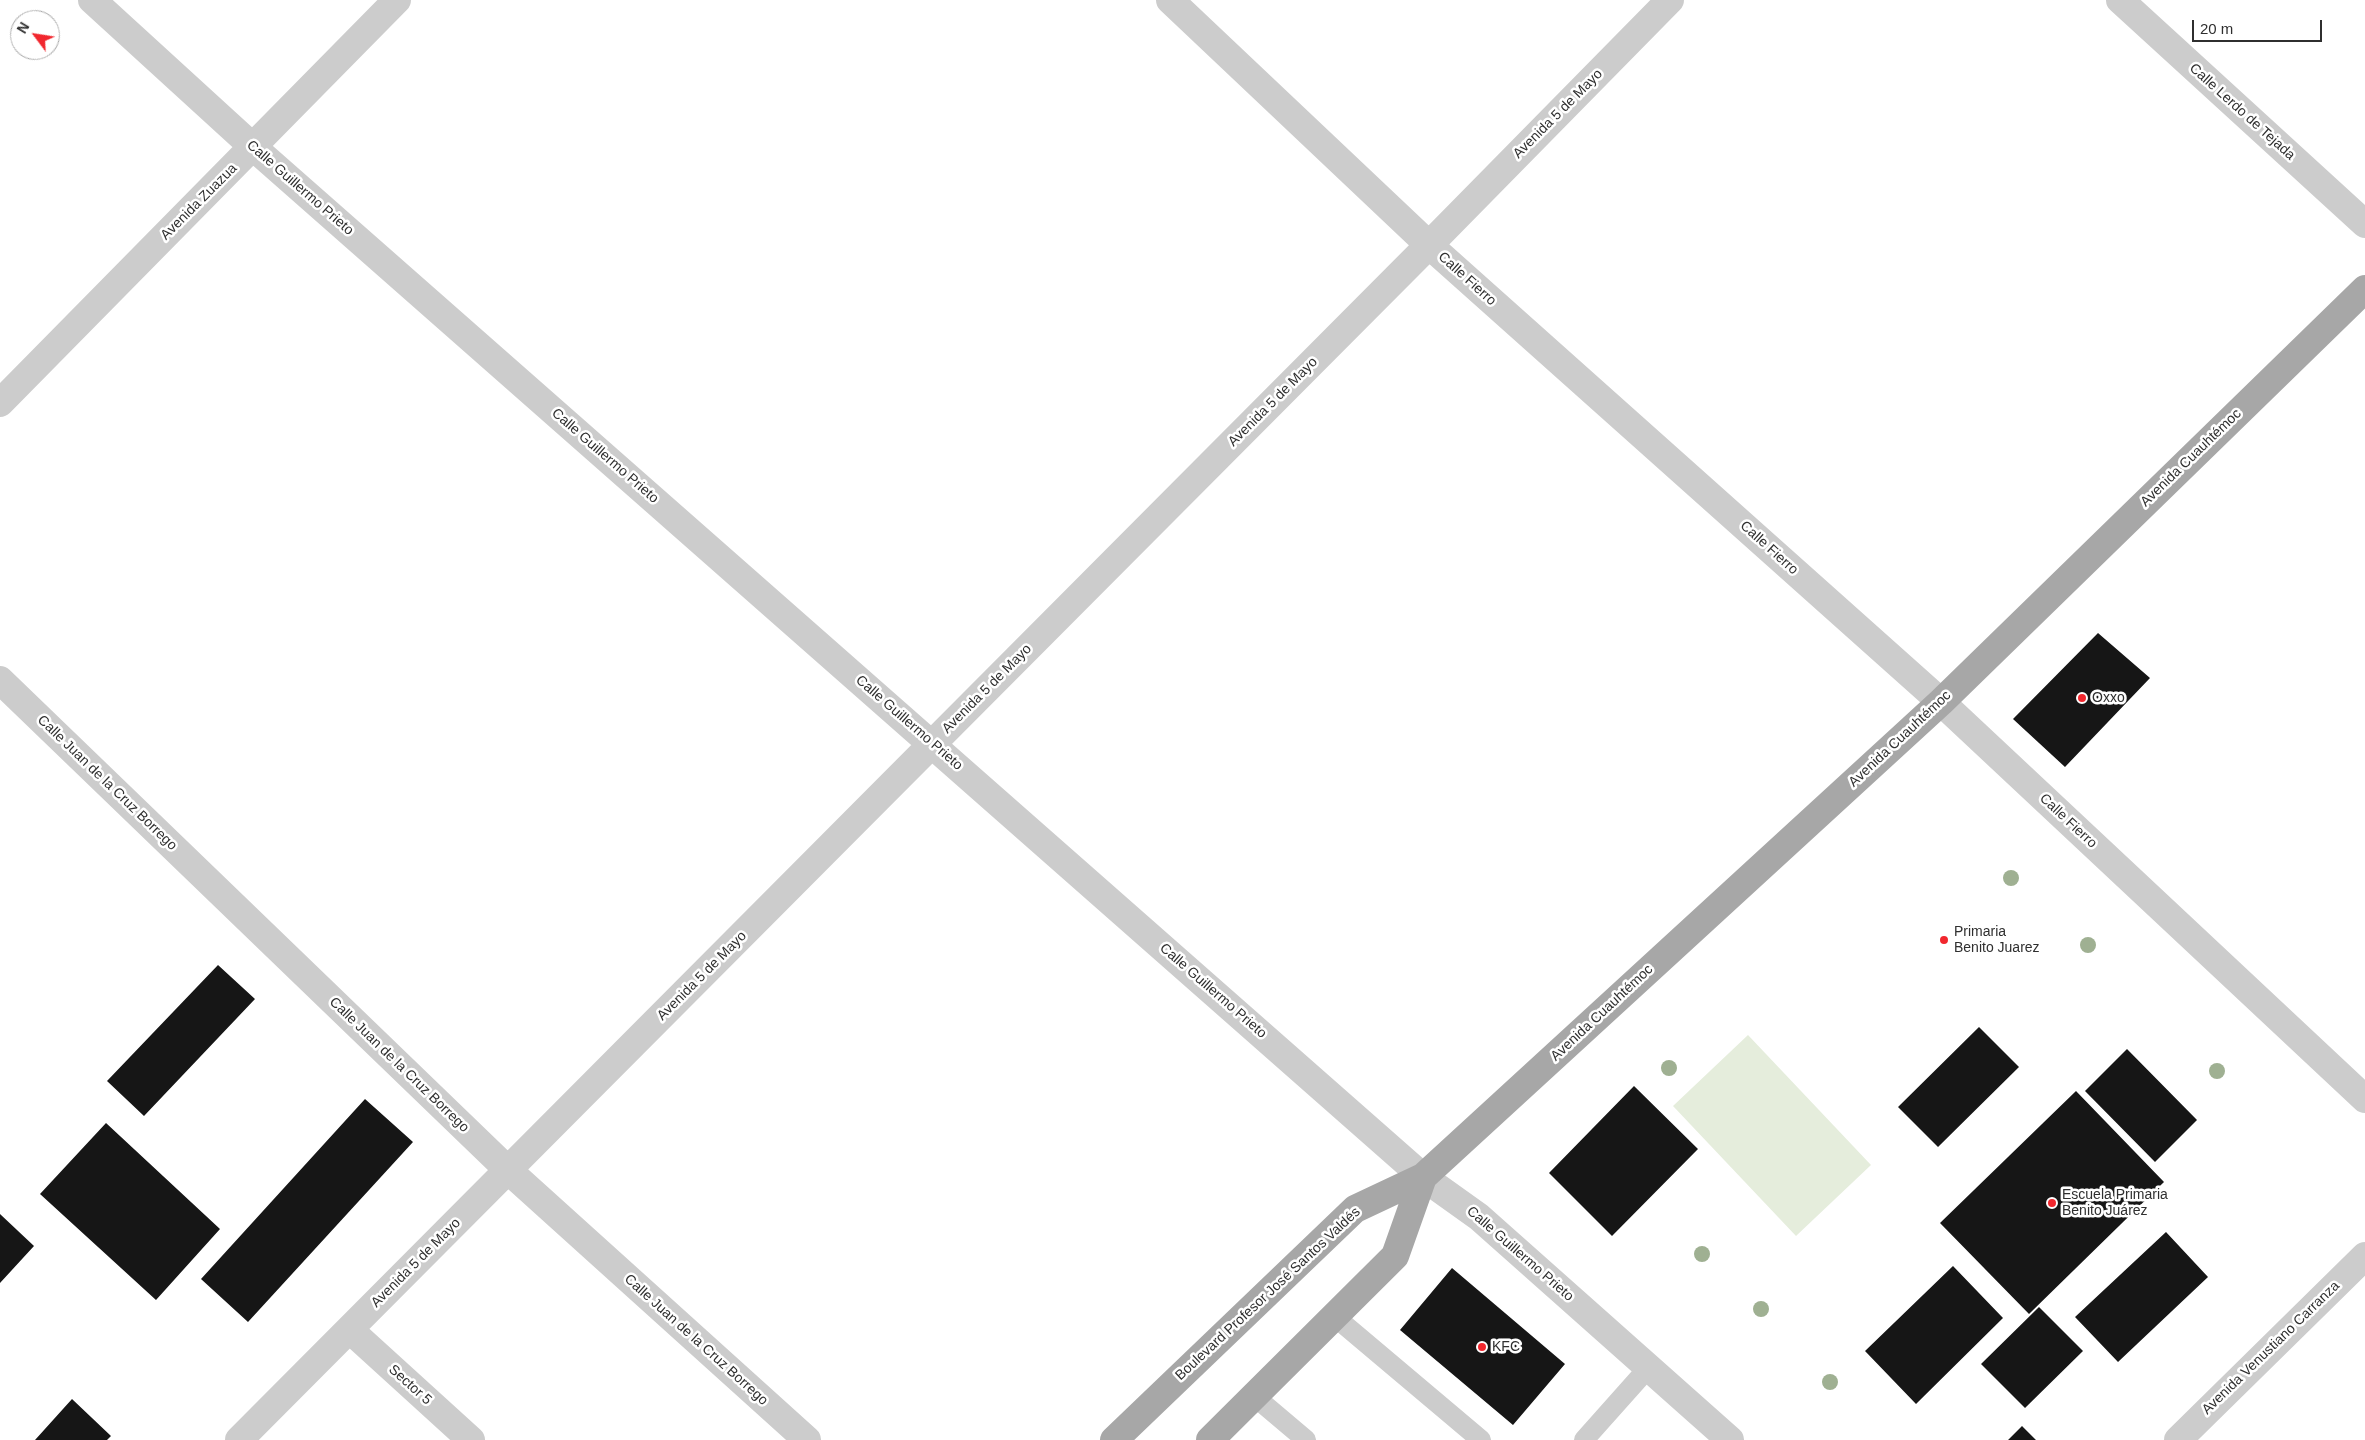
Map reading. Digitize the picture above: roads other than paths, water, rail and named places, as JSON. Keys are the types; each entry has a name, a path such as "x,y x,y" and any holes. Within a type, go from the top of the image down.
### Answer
{"main road":[{"name":"Avenida Cuauhtémoc","path":"1423,1177 1941,702 2365,289"},
{"path":"1210,1440 1395,1256 1423,1177"},
{"name":"Boulevard Profesor José Santos Valdés","path":"1114,1440 1355,1208 1423,1177"}],"street":[{"name":"Calle Guillermo Prieto","path":"92,0 253,148 932,743 1423,1177 1479,1217 1730,1440"},
{"name":"Avenida Zuazua","path":"0,403 397,0"},
{"name":"Calle Fierro","path":"1170,0 1429,245 1941,702 2365,1100"},
{"name":"Avenida 5 de Mayo","path":"239,1440 1429,245 1670,0"},
{"name":"Calle Lerdo de Tejada","path":"2120,0 2365,224"},
{"name":"Calle Juan de la Cruz Borrego","path":"0,680 508,1171 807,1440"},
{"name":"Avenida Venustiano Carranza","path":"2178,1440 2365,1256"},
{"name":"Sector 5","path":"350,1330 471,1440"}],"lane":[{"path":"1334,1316 1481,1440"},
{"path":"1584,1440 1649,1367"},
{"path":"1254,1396 1306,1440"}],"place":[{"name":"Oxxo","path":"2082,698"},
{"name":"Primaria Benito Juarez","path":"1944,940"},
{"name":"Escuela Primaria Benito Juárez","path":"2052,1203"},
{"name":"KFC","path":"1482,1347"}]}
